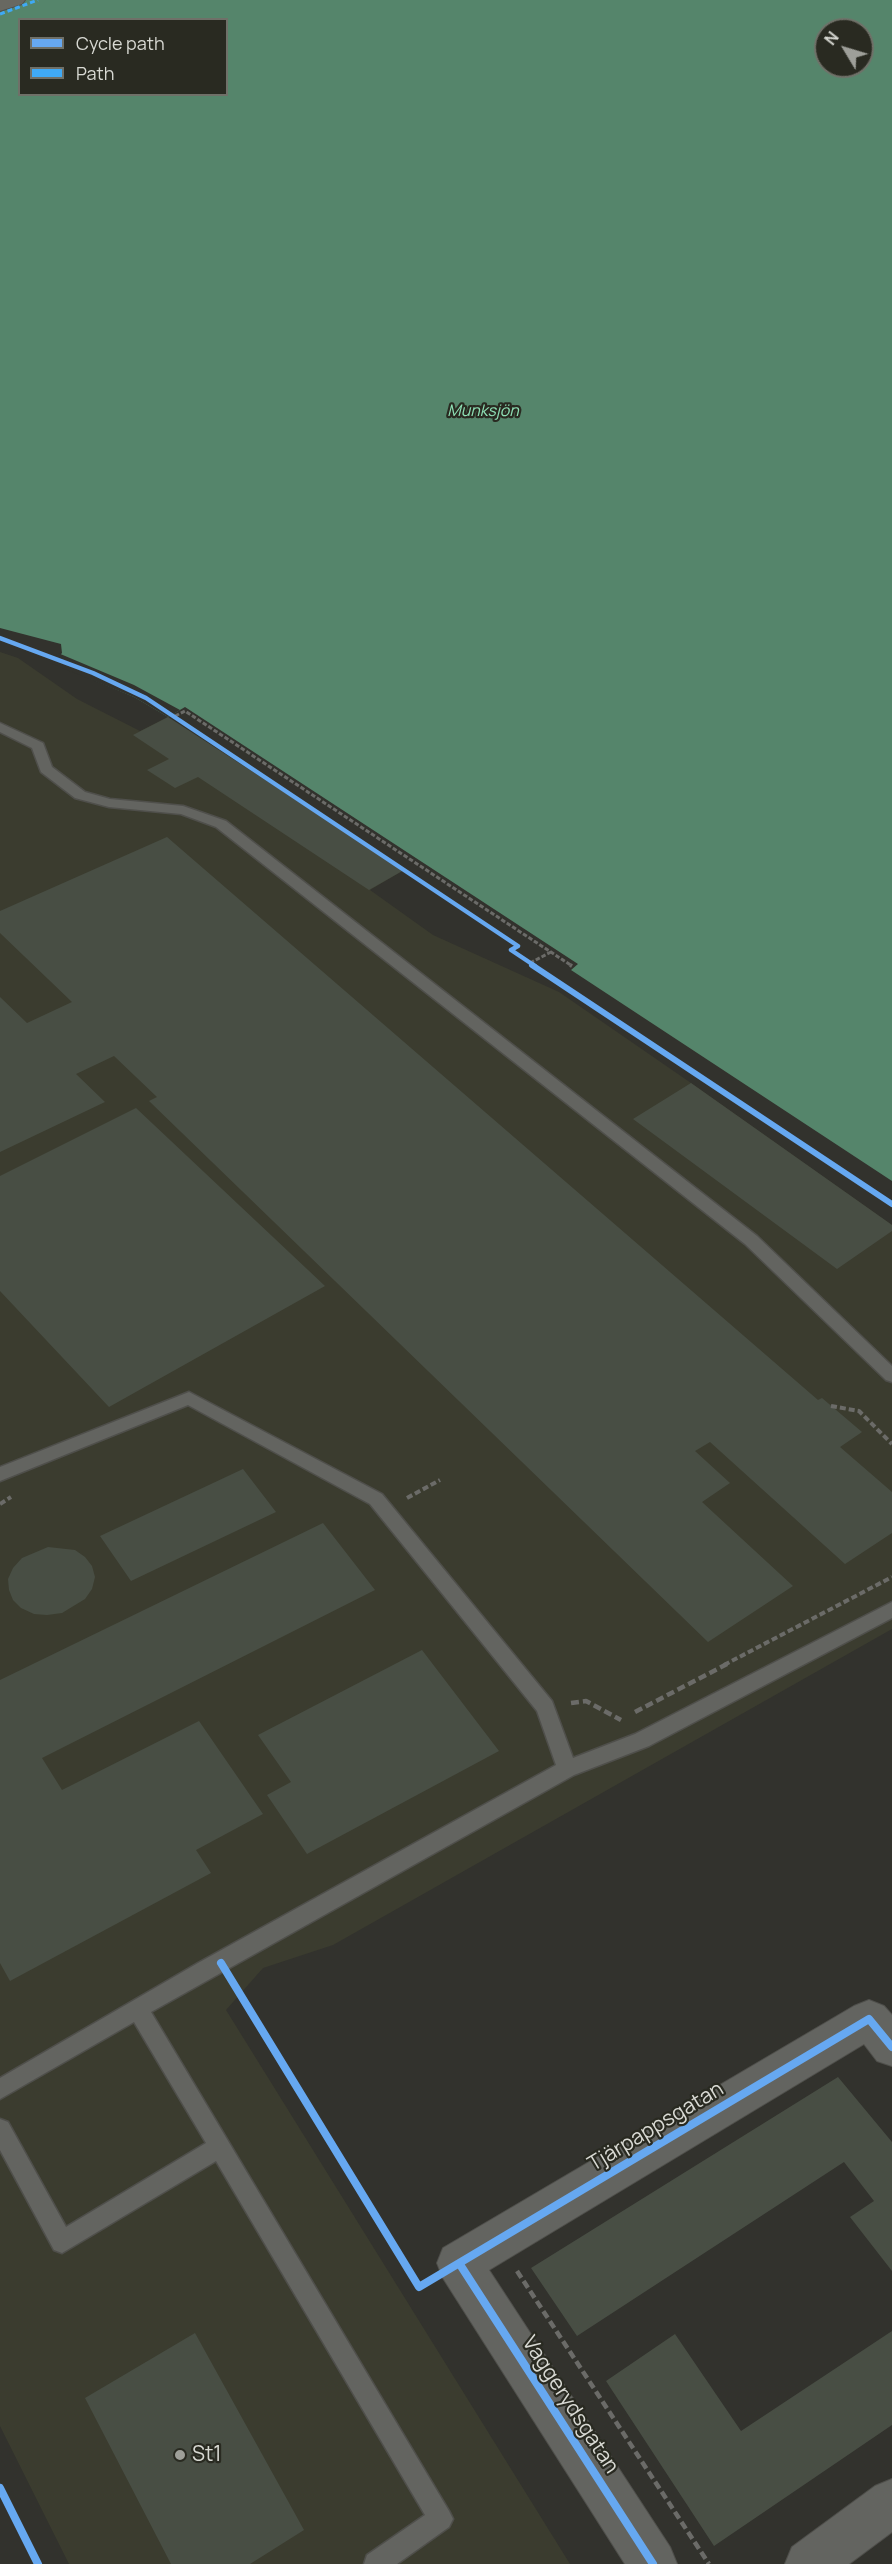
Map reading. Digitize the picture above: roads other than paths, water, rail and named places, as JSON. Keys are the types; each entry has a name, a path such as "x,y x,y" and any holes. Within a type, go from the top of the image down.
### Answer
{"main road":[{"path":"0,6 16,0"}],"street":[{"name":"Tjärpappsgatan","path":"478,2252 881,2033"},
{"name":"Vaggerydsgatan","path":"478,2252 653,2564"},
{"path":"808,2564 892,2503"}],"lane":[{"path":"0,728 38,746 46,769 80,795 109,803 183,810 221,824 752,1240 892,1376"},
{"path":"0,1474 189,1398 376,1499 545,1707 567,1769"},
{"path":"0,2089 138,2009 567,1769 642,1740 892,1610"},
{"path":"138,2009 441,2519 376,2564"},
{"path":"0,2129 62,2242 219,2147"}],"water":[{"name":"Munksjön","path":"0,0 892,0 892,1181 571,970 578,964 185,707 168,717 134,697 53,663 62,653 61,644 0,628"}],"place":[{"name":"St1","path":"180,2455"}]}
